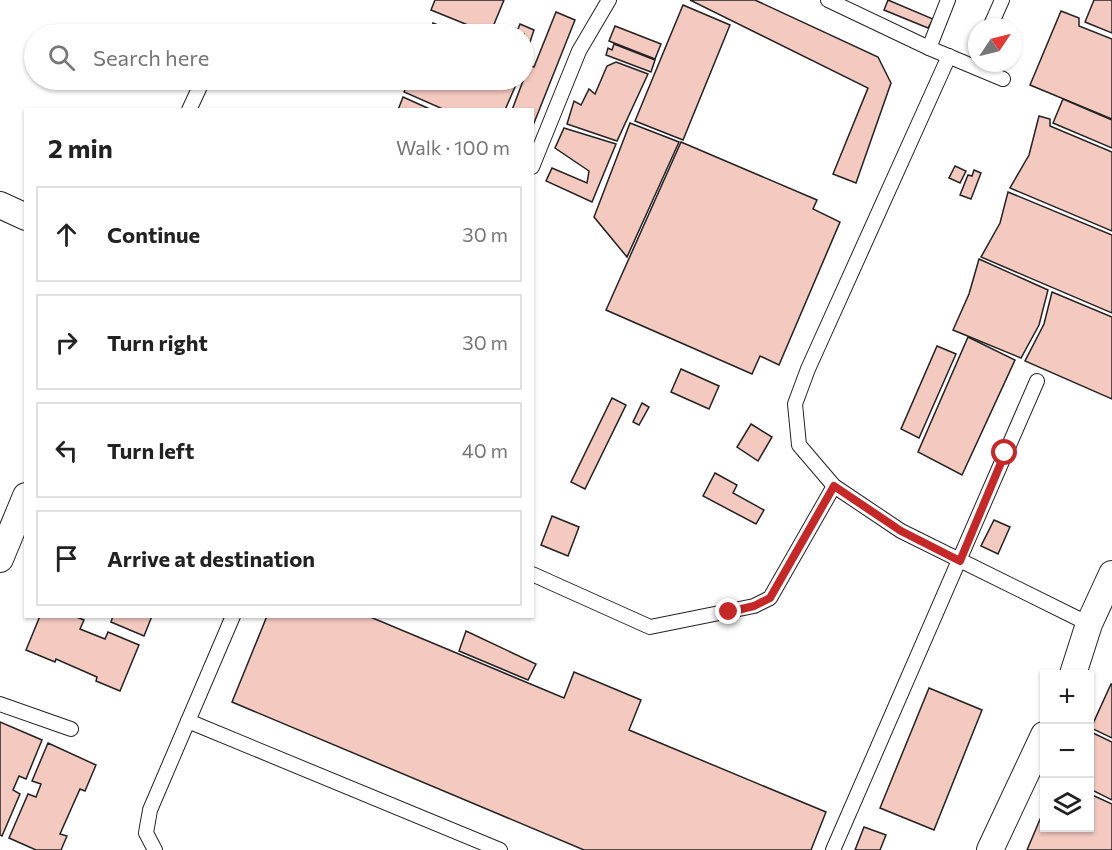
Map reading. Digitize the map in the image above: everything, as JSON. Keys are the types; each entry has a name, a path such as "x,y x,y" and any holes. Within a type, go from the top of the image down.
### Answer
{"street":[{"path":"0,205 24,216"},
{"path":"0,559 24,501"},
{"path":"1075,670 1089,624 1112,574"},
{"path":"990,850 1040,744"}],"lane":[{"path":"534,162 579,51 609,0"},
{"path":"828,0 929,48 949,56 968,60"},
{"path":"929,48 948,0"},
{"path":"994,18 1002,0"},
{"path":"949,56 808,369 795,404 799,445 834,486 901,531 1089,624"},
{"path":"992,72 1003,79"},
{"path":"190,108 198,90"},
{"path":"833,850 1037,381"},
{"path":"534,575 650,627 754,606 770,598 834,486"},
{"path":"155,850 146,832 150,810 232,618"},
{"path":"0,704 71,729"},
{"path":"188,721 500,850"}],"building":[{"path":"435,0 504,0 494,24 465,24 431,10"},
{"path":"690,0 755,0 878,57 891,83 856,183 833,174 868,88"},
{"path":"888,0 933,19 928,28 884,10"},
{"path":"1094,0 1112,0 1112,33 1085,22"},
{"path":"683,5 730,25 683,140 635,121"},
{"path":"1061,11 1079,18 1079,26 1112,39 1112,119 1030,85"},
{"path":"556,12 575,20 534,123 534,108 513,108 520,90 534,90 534,67"},
{"path":"615,26 661,44 655,59 609,41"},
{"path":"614,44 655,60 651,72 606,55 608,48 612,50"},
{"path":"616,62 648,74 617,141 567,124 574,101 581,105 589,89 595,94 607,66"},
{"path":"405,90 514,90 506,108 440,108 404,92"},
{"path":"403,97 428,108 399,108"},
{"path":"1063,99 1112,120 1112,148 1053,123"},
{"path":"1039,116 1050,119 1050,126 1112,152 1112,231 1010,188 1029,155"},
{"path":"630,123 679,142 627,257 594,217"},
{"path":"564,128 616,144 592,202 546,181 552,168 587,183 589,171 555,148"},
{"path":"681,142 817,200 813,209 840,222 779,365 760,356 752,374 606,310"},
{"path":"955,166 966,171 960,183 949,178"},
{"path":"974,170 981,173 971,199 960,195 968,175 972,176"},
{"path":"1008,192 1112,235 1112,313 981,257 1000,223"},
{"path":"979,259 1048,290 1039,325 1021,358 953,330 969,294"},
{"path":"1052,292 1112,317 1112,399 1025,361 1044,324"},
{"path":"968,337 1015,360 962,475 918,452"},
{"path":"937,346 956,354 919,438 901,429"},
{"path":"681,369 719,386 709,409 671,392"},
{"path":"612,398 626,405 585,489 571,482"},
{"path":"642,403 649,407 639,425 633,422"},
{"path":"751,424 772,437 758,461 737,447"},
{"path":"715,473 737,485 733,493 764,510 756,524 703,496"},
{"path":"552,516 579,527 568,556 541,545"},
{"path":"994,520 1010,527 998,554 981,546"},
{"path":"39,618 79,618 84,620 80,629 105,639 108,632 139,645 120,691 96,681 97,677 56,659 55,662 26,650"},
{"path":"112,618 151,618 144,636 111,622"},
{"path":"266,618 373,618 564,698 574,672 641,700 629,730 826,812 811,850 584,850 232,702"},
{"path":"466,631 536,664 528,680 459,651"},
{"path":"1112,684 1112,738 1094,729 1094,721"},
{"path":"929,688 982,710 934,830 880,808"},
{"path":"0,722 42,740 26,779 19,776 13,790 20,794 2,836 0,835"},
{"path":"1094,733 1112,742 1112,800 1094,791"},
{"path":"48,743 96,765 85,791 80,789 60,834 67,836 61,850 36,850 9,838 28,794 36,797 41,784 32,781"},
{"path":"1094,796 1112,804 1112,850 1027,850 1040,819 1040,832 1094,832"},
{"path":"864,827 886,835 880,850 855,850"}],"route":[{"path":"729,612 754,606 770,598 834,486 901,531 960,561 1005,453"}]}
